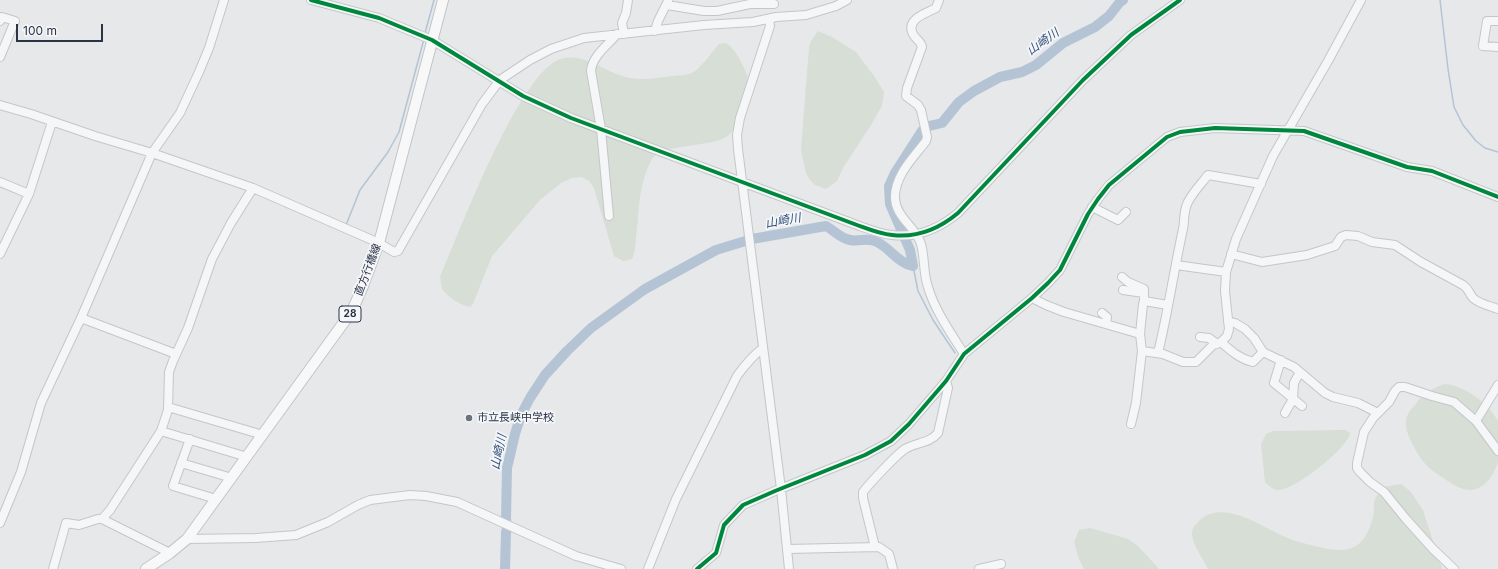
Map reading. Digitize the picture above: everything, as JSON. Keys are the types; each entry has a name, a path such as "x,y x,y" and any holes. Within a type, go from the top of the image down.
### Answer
{"main road":[{"name":"直方行橋線","path":"146,569 170,553 187,539 352,311 379,243 443,0"}],"street":[{"path":"0,523 21,472 41,403 81,318 152,153 180,113 209,48 224,0"},
{"path":"311,0 379,18 432,40 500,80 523,96 600,129 857,225 884,234 901,236 934,229 958,213 1083,80 1131,35 1180,0"},
{"path":"609,216 592,65 598,55 621,34 622,23 626,13 628,0"},
{"path":"0,105 152,153 254,188 379,243 394,252 398,251 470,123 500,80 515,69 551,49 584,38 726,23 753,22 772,18 806,15 836,6 847,0"},
{"path":"939,0 936,8 917,18 914,22 912,30 913,34 922,44 922,47 907,88 906,96 918,106 923,117 926,141 903,172 898,183 895,197 898,210 921,245 924,275 928,289 940,315 964,354"},
{"path":"1142,351 1158,353 1183,362 1196,362 1213,345 1219,343 1227,336 1229,329 1226,272 1236,238 1273,156 1328,61 1361,0"},
{"path":"655,31 658,21 668,2 704,11 775,2 770,26 738,127 738,149 781,489 789,569"},
{"path":"0,21 2,17 15,21 0,57"},
{"path":"1498,21 1487,21 1483,46 1498,47"},
{"path":"0,254 29,194 52,122"},
{"path":"696,569 716,553 724,526 743,506 864,455 891,441 909,424 946,380 964,354 1032,298 1060,270 1092,207 1110,184 1167,137 1180,132 1214,128 1304,131 1407,167 1432,171 1498,197"},
{"path":"1158,353 1187,203 1208,175 1261,184"},
{"path":"0,182 29,194"},
{"path":"102,520 161,431 168,407 169,372 188,328 212,259 231,223 254,188"},
{"path":"1092,207 1118,220 1126,212"},
{"path":"1231,254 1249,260 1262,262 1299,256 1335,246 1341,237 1346,235 1358,236 1372,242 1395,245 1421,262 1463,285 1476,300 1498,309"},
{"path":"1176,265 1226,272"},
{"path":"1122,277 1128,282 1144,289 1140,334 1142,351 1136,403 1131,424"},
{"path":"1123,290 1168,305"},
{"path":"1032,298 1052,307 1140,334"},
{"path":"1102,313 1107,317 1106,324"},
{"path":"81,318 176,354"},
{"path":"1228,321 1236,323 1245,329 1254,338 1263,352 1281,360 1300,372 1325,393 1333,397 1358,403 1378,413"},
{"path":"1200,337 1209,338 1219,343 1244,360 1253,362 1263,352"},
{"path":"648,569 676,499 738,376 753,356 763,348"},
{"path":"1281,360 1274,383 1302,406"},
{"path":"1285,413 1293,399 1294,383 1300,372"},
{"path":"875,547 863,498 863,492 904,450 927,442 934,438 938,433 948,388 946,380"},
{"path":"1476,421 1498,385"},
{"path":"1454,569 1433,549 1384,492 1370,482 1357,468 1364,432 1378,413 1389,402 1395,391 1399,387 1405,387 1454,402 1476,421 1498,451"},
{"path":"168,407 263,435"},
{"path":"161,431 247,457"},
{"path":"190,439 173,486 216,499"},
{"path":"181,463 232,478"},
{"path":"187,539 256,538 296,535 318,526 370,500 410,495 426,496 457,502 576,556 621,569"},
{"path":"53,569 66,523 79,525 98,519 102,520 170,553"},
{"path":"787,548 878,547 890,554 893,569"},
{"path":"979,569 1001,564"}],"shaded area":[{"path":"818,31 832,37 856,52 884,92 882,106 871,125 843,168 837,181 826,189 815,185 810,180 806,173 801,150 809,48 811,41"},
{"path":"726,43 738,56 748,79 747,87 740,105 734,128 729,135 722,139 666,150 652,159 645,175 639,202 635,247 632,259 623,261 614,256 594,188 589,181 582,177 572,178 561,183 540,200 492,256 473,304 470,307 459,303 445,293 440,277 475,194 508,125 525,95 542,73 558,60 576,58 593,63 618,74 637,79 687,75 693,73 705,62 719,44"},
{"path":"1445,384 1453,385 1475,396 1494,414 1498,421 1497,466 1492,476 1484,484 1475,489 1463,489 1438,475 1418,454 1407,431 1407,416 1418,401 1428,392"},
{"path":"1345,430 1350,434 1339,450 1330,459 1296,484 1276,490 1265,482 1261,444 1266,434 1273,431"},
{"path":"1401,484 1410,491 1423,510 1442,569 1208,569 1192,537 1193,529 1200,520 1209,514 1220,512 1242,516 1285,537 1299,542 1331,549 1340,550 1352,548 1360,543 1366,536 1373,517 1375,499 1383,487"},
{"path":"1090,528 1128,539 1138,546 1159,569 1084,569 1079,559 1074,542 1079,530"}],"waterway":[{"path":"425,33 434,0"},
{"name":"山崎川","path":"505,569 507,530 507,468 521,415 545,375 591,328 645,289 716,250 752,239 826,226 846,239 870,240 877,242 903,262 913,266 910,250 890,204 889,186 895,173 922,131 929,126 942,123 959,102 974,91 1000,77 1022,72 1036,65 1063,43 1095,27 1109,16 1123,0"},
{"path":"1440,0 1454,107 1463,125 1476,141 1485,148 1498,152"},
{"path":"346,225 360,190 388,152 399,132 424,39"},
{"path":"913,266 918,291 933,320 955,353"}],"cycle path":[{"path":"311,0 379,18 432,40 523,96 571,118 870,230 901,236 928,231 944,223 958,213 1083,80 1131,35 1180,0"},
{"path":"697,569 716,553 724,525 743,505 865,455 891,441 909,424 946,381 964,354 1032,298 1060,270 1088,214 1109,185 1167,137 1180,132 1215,128 1304,131 1407,167 1432,171 1498,197"}],"place":[{"name":"市立長峡中学校","path":"469,418"}]}
